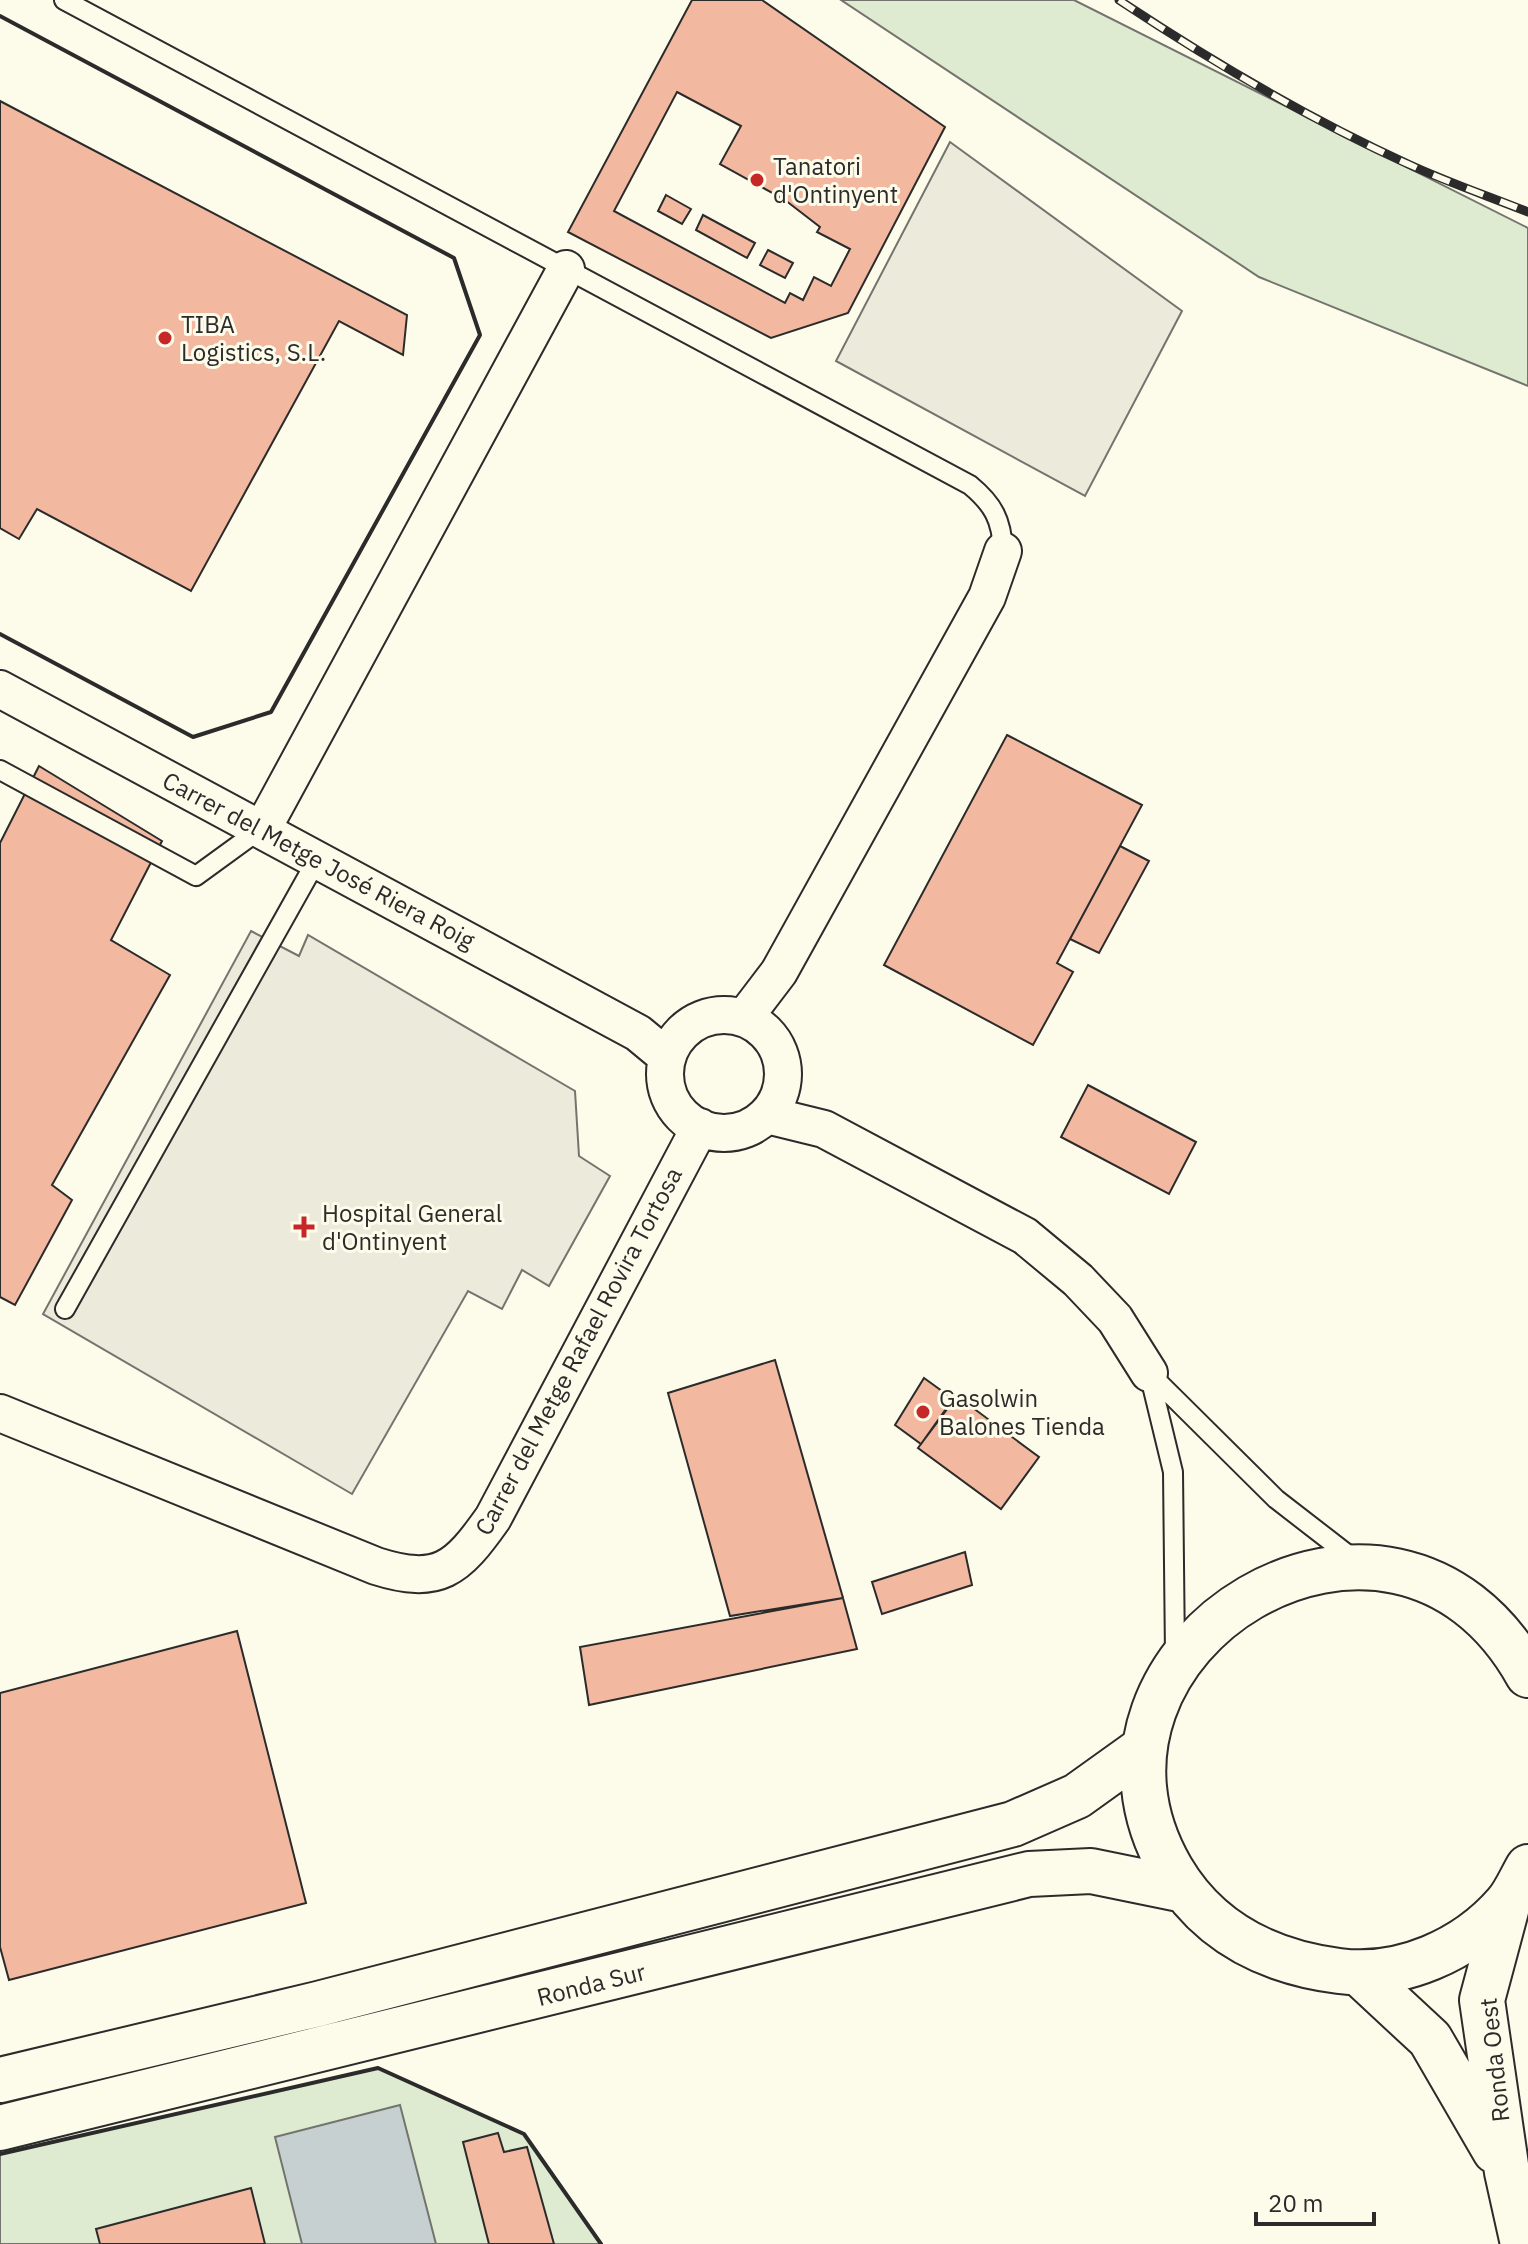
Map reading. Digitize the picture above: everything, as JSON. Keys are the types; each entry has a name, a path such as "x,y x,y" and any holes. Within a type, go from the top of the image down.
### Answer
{"main road":[{"path":"1518,1885 1466,1940 1416,1965 1360,1974 1295,1966 1235,1936 1184,1890 1163,1855 1151,1819 1144,1788 1144,1748 1175,1669 1192,1645 1242,1600 1301,1573 1366,1568 1400,1572 1454,1595 1480,1612 1524,1660"},
{"name":"Ronda Sur","path":"0,2080 318,2004 1013,1824 1077,1796 1144,1748"},
{"name":"Ronda Sur","path":"0,2128 1029,1874 1091,1871 1184,1890"},
{"name":"Ronda Oest","path":"1518,1885 1482,2000 1507,2172 1523,2244"},
{"name":"Ronda Oest","path":"1360,1974 1430,2039 1507,2172"}],"street":[{"path":"263,828 566,269"},
{"path":"752,1022 987,597 1003,551"},
{"name":"Carrer del Metge José Riera Roig","path":"0,689 671,1048"},
{"path":"725,1014 752,1022 774,1041 781,1059 774,1101 752,1127 732,1133 700,1127 678,1112 668,1095 664,1076 671,1048 689,1026 706,1017 725,1014"},
{"path":"774,1101 1025,1236 1078,1280 1115,1319 1149,1373"},
{"name":"Carrer del Metge Rafael Rovira Tortosa","path":"0,1413 376,1566 414,1577 431,1574 457,1561 493,1518 700,1127"}],"lane":[{"path":"64,0 970,485 988,500 999,518 1003,551"},
{"path":"0,770 196,876 263,828"},
{"path":"65,1309 318,858"},
{"path":"1149,1373 1276,1499 1366,1568"},
{"path":"1149,1373 1173,1472 1175,1669"}],"green space":[{"path":"841,0 1074,0 1528,228 1528,386 1259,277"},
{"path":"378,2068 524,2134 601,2244 0,2244 0,2154"}],"shaded area":[{"path":"950,142 1182,311 1085,496 836,361"},
{"path":"251,931 299,956 308,935 575,1091 579,1156 610,1176 549,1286 522,1270 502,1309 468,1291 352,1494 43,1314"},
{"path":"400,2105 436,2244 302,2244 275,2137"}],"building":[{"name":"Tanatori d'Ontinyent","path":"692,0 762,0 945,127 848,313 771,338 568,232"},
{"path":"677,92 741,126 720,164 785,200 820,227 817,232 850,249 831,286 814,277 803,300 790,293 785,303 614,211","holes":["666,195 691,209 682,224 658,211","703,215 755,243 747,258 696,230","768,250 793,263 785,278 760,265"]},
{"name":"TIBA Logistics, S.L.","path":"0,101 407,315 403,355 339,321 191,591 37,509 19,539 0,528"},
{"path":"1007,735 1142,805 1057,963 1073,972 1033,1045 884,965"},
{"path":"39,766 162,841 111,940 170,975 52,1185 72,1200 15,1305 0,1297 0,843"},
{"path":"1120,846 1149,861 1099,953 1070,939"},
{"path":"1088,1085 1196,1142 1169,1194 1061,1137"},
{"path":"775,1360 843,1598 730,1616 668,1393"},
{"name":"Gasolwin Balones Tienda","path":"924,1378 953,1399 921,1444 895,1425"},
{"path":"957,1396 1039,1457 1001,1509 918,1448"},
{"path":"965,1552 972,1585 882,1614 872,1582"},
{"path":"843,1598 857,1649 589,1705 580,1647"},
{"path":"237,1631 306,1903 9,1980 0,1947 0,1693"},
{"path":"498,2133 504,2152 527,2147 554,2244 489,2244 463,2142"},
{"path":"251,2188 265,2244 100,2244 96,2229"}],"railway":[{"path":"1119,0 1224,67 1333,128 1423,171 1528,212"}],"wall":[{"path":"0,16 454,258 480,335 271,712 193,737 0,634"},
{"path":"0,2154 378,2068 524,2134 601,2244"}],"place":[{"name":"Tanatori d'Ontinyent","path":"757,180"},
{"name":"TIBA Logistics, S.L.","path":"165,338"},
{"name":"Hospital General d'Ontinyent","path":"304,1227"},
{"name":"Gasolwin Balones Tienda","path":"923,1412"}]}
